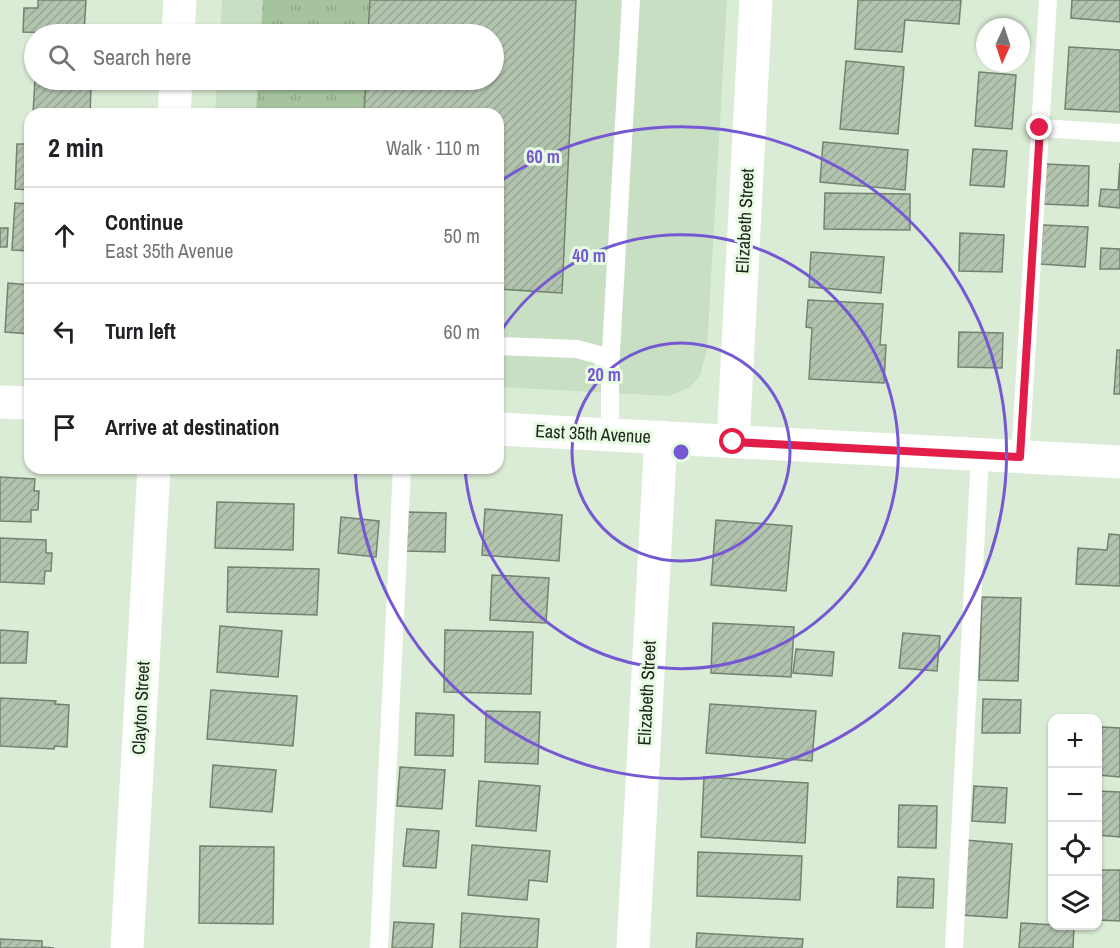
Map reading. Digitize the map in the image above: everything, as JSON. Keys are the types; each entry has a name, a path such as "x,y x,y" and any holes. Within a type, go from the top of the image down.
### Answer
{"street":[{"path":"179,24 180,0"},
{"name":"Elizabeth Street","path":"733,442 756,0"},
{"path":"174,108 175,90"},
{"path":"0,402 24,403"},
{"name":"East 35th Avenue","path":"504,429 1120,462"},
{"name":"Elizabeth Street","path":"633,948 661,438"},
{"name":"Clayton Street","path":"127,948 154,474"}],"lane":[{"path":"610,435 610,369 631,0"},
{"path":"1020,457 1048,0"},
{"path":"1040,128 1120,133"},
{"path":"504,346 577,349 599,355 610,369"},
{"path":"954,948 980,455"},
{"path":"379,948 402,474"}],"shaded area":[{"path":"222,0 727,0 707,349 700,376 689,388 669,396 504,387 504,108 215,108 216,90 504,90 504,24 221,24"}],"green space":[{"path":"263,0 370,0 369,24 262,24"},
{"path":"257,90 365,90 364,108 256,108"}],"building":[{"path":"38,0 86,0 85,24 24,24 23,32 24,8 38,8"},
{"path":"370,0 576,0 562,293 504,289 504,108 364,108 365,90 504,90 504,24 369,24"},
{"path":"858,0 961,0 959,24 905,20 902,52 855,49"},
{"path":"1072,0 1120,0 1120,22 1071,18"},
{"path":"1069,47 1120,50 1120,112 1065,109"},
{"path":"846,61 904,67 898,134 840,129"},
{"path":"979,72 1016,75 1012,129 975,126"},
{"path":"34,90 91,90 90,108 33,108"},
{"path":"823,142 908,150 905,190 820,182"},
{"path":"17,144 24,144 24,190 15,189"},
{"path":"973,149 1007,151 1004,187 970,185"},
{"path":"1120,163 1120,208 1099,206 1101,189 1118,190"},
{"path":"1045,164 1089,166 1088,206 1044,204"},
{"path":"825,193 910,194 910,230 824,229"},
{"path":"15,203 24,204 24,251 12,250"},
{"path":"1043,225 1088,227 1085,267 1040,264"},
{"path":"0,228 8,228 7,247 0,247"},
{"path":"960,233 1004,235 1002,272 959,271"},
{"path":"1101,248 1120,249 1120,269 1100,269"},
{"path":"811,252 884,257 881,293 809,287"},
{"path":"8,283 24,284 24,334 5,332"},
{"path":"808,300 883,304 880,345 886,345 884,383 809,379 812,328 806,327"},
{"path":"959,332 1003,333 1002,368 958,367"},
{"path":"1117,350 1120,350 1120,394 1114,394"},
{"path":"0,477 35,479 34,491 39,491 38,510 31,510 31,522 0,521"},
{"path":"217,502 294,504 293,550 215,548"},
{"path":"485,509 562,515 559,561 482,555"},
{"path":"408,512 446,513 445,552 406,551"},
{"path":"341,517 379,521 376,557 338,553"},
{"path":"716,520 792,526 786,591 711,585"},
{"path":"1109,534 1120,535 1120,586 1076,584 1078,548 1107,550"},
{"path":"0,538 46,540 46,553 52,553 51,571 45,571 44,584 0,582"},
{"path":"228,567 319,569 317,615 227,612"},
{"path":"492,575 549,578 546,623 490,620"},
{"path":"982,597 1021,598 1018,681 979,680"},
{"path":"713,623 794,627 791,677 711,673"},
{"path":"220,626 282,631 278,677 217,672"},
{"path":"0,630 28,632 26,663 0,663"},
{"path":"445,630 533,632 531,694 444,692"},
{"path":"903,633 940,636 937,671 899,668"},
{"path":"796,649 834,652 832,676 793,673"},
{"path":"211,690 297,696 293,746 207,739"},
{"path":"0,698 56,701 55,704 69,705 67,747 55,746 54,749 0,746"},
{"path":"983,699 1021,700 1020,733 982,733"},
{"path":"710,704 816,711 812,761 706,753"},
{"path":"486,711 540,712 538,764 485,762"},
{"path":"416,713 454,715 453,756 415,755"},
{"path":"1102,727 1120,728 1120,777 1102,775"},
{"path":"213,765 276,770 272,812 210,807"},
{"path":"400,767 445,770 442,809 397,806"},
{"path":"704,777 808,783 805,843 701,837"},
{"path":"479,781 540,786 536,831 476,826"},
{"path":"974,786 1007,788 1005,823 972,821"},
{"path":"1102,791 1120,792 1120,837 1102,835"},
{"path":"899,805 937,806 936,848 898,847"},
{"path":"407,829 439,831 436,868 403,866"},
{"path":"965,840 1012,844 1007,918 960,915"},
{"path":"472,845 550,851 547,882 529,880 527,900 468,895"},
{"path":"200,846 274,847 273,924 199,923"},
{"path":"698,852 802,856 800,900 697,896"},
{"path":"1102,870 1120,870 1120,921 1102,920"},
{"path":"898,877 934,879 933,908 897,907"},
{"path":"462,913 539,919 537,948 460,948"},
{"path":"394,922 434,924 432,948 392,948"},
{"path":"1021,923 1048,925 1048,930 1074,930 1073,948 1019,948"},
{"path":"697,933 803,939 802,948 696,948"},
{"path":"0,939 42,941 42,947 54,948 0,948"}],"route":[{"path":"733,442 1020,457 1040,128"}]}
